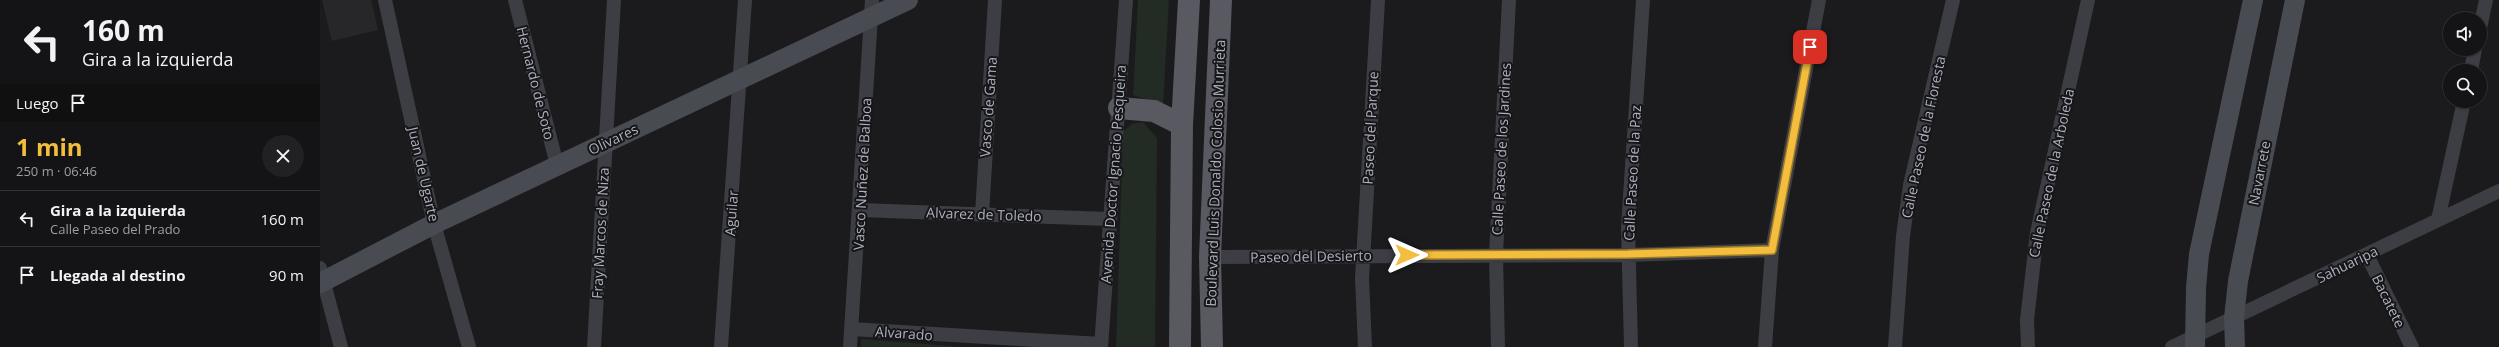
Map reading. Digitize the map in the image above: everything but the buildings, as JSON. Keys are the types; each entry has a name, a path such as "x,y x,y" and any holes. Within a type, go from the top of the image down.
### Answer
{"main road":[{"name":"Olivares","path":"321,277 741,79 871,10 908,0"},
{"path":"1180,347 1182,126 1189,0"},
{"name":"Boulevard Luis Donaldo Colosio Murrieta","path":"1212,347 1210,257 1221,0"},
{"path":"2195,341 2199,254 2253,0"},
{"name":"Navarrete","path":"2235,347 2234,318 2243,249 2295,0"},
{"path":"1119,108 1154,111 1182,126"}],"street":[{"name":"Juan de Ugarte","path":"385,0 434,224 469,347"},
{"name":"Hernardo de Soto","path":"515,0 557,165"},
{"name":"Fray Marcos de Niza","path":"594,347 604,144 614,0"},
{"name":"Aguilar","path":"721,347 741,79 745,0"},
{"name":"Vasco de Gama","path":"982,214 995,0"},
{"name":"Avenida Doctor Ignacio Pesqueira","path":"1101,345 1126,0"},
{"name":"Paseo del Parque","path":"1365,347 1363,255 1378,0"},
{"name":"Calle Paseo de los Jardines","path":"1498,347 1496,254 1509,0"},
{"name":"Calle Paseo de la Paz","path":"1631,347 1628,220 1643,0"},
{"path":"1765,347 1772,250 1819,0"},
{"name":"Calle Paseo de la Floresta","path":"1896,347 1903,236 1910,185 1953,0"},
{"name":"Calle Paseo de la Arboleda","path":"2028,347 2027,320 2037,233 2088,0"},
{"path":"2483,12 2486,0"},
{"name":"Vasco Nuñez de Balboa","path":"850,347 860,210 871,10"},
{"path":"2438,220 2462,108"},
{"name":"Sahuaripa","path":"2172,347 2195,341 2234,318 2499,191"},
{"name":"Alvarez de Toledo","path":"860,210 1109,219"},
{"name":"Paseo del Desierto","path":"1210,257 1628,254 1772,250"},
{"name":"Bacatete","path":"2367,255 2412,347"},
{"path":"321,277 341,347"},
{"name":"Alvarado","path":"851,329 971,342 1101,345"}],"shaded area":[{"path":"322,0 371,0 378,30 332,41"},
{"path":"1138,0 1169,0 1163,105 1133,95"},
{"path":"1143,122 1157,138 1155,347 1116,347 1123,132 1132,124"},
{"path":"861,339 963,347 861,347"}],"route":[{"path":"1407,255 1628,254 1772,250 1810,47"}]}
